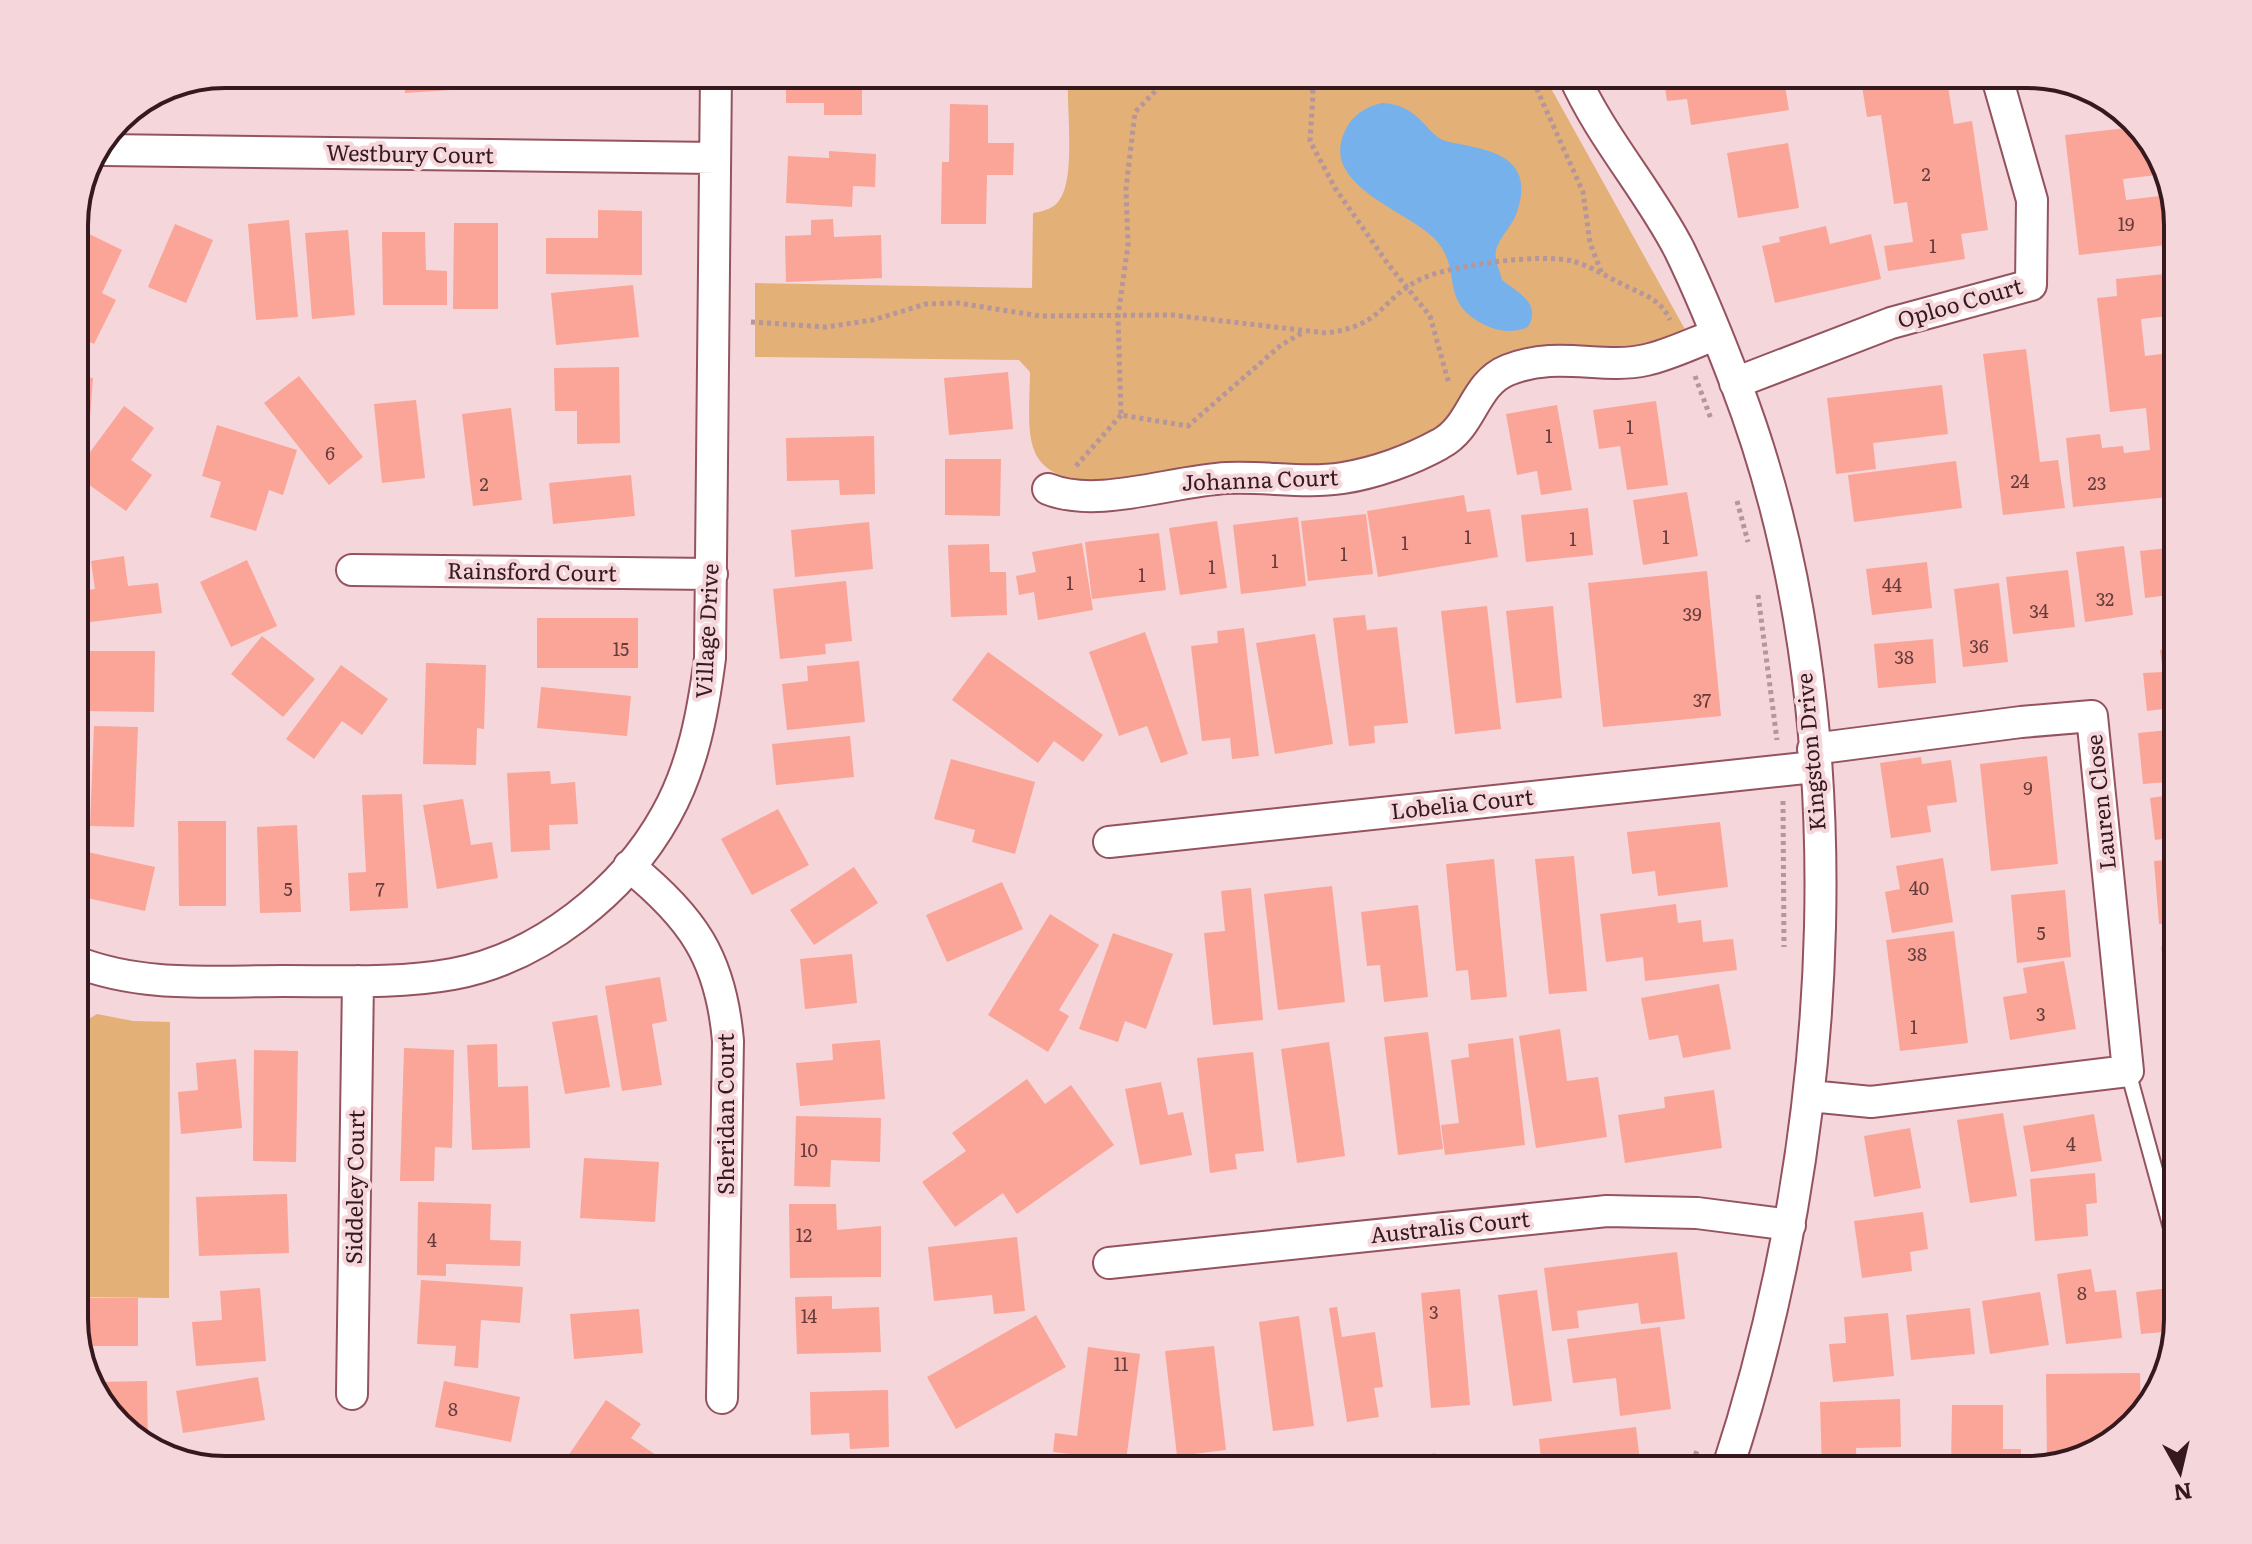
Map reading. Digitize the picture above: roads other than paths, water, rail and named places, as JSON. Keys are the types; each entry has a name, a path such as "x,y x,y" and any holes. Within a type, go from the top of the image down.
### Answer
{"street":[{"name":"Village Drive","path":"88,965 130,978 168,981 358,981 444,975 497,961 547,936 586,910 629,866 666,814 687,768 705,694 712,574 716,88"},
{"name":"Kingston Drive","path":"1582,88 1679,248 1735,383 1784,541 1800,633 1814,758 1820,912 1810,1096 1790,1225 1764,1348 1731,1456"},
{"name":"Oploo Court","path":"1735,383 1891,323 2031,285 2032,200 2000,88"},
{"name":"Westbury Court","path":"111,150 715,158"},
{"name":"Johanna Court","path":"1048,489 1083,499 1189,480 1343,478 1398,462 1444,442 1458,432 1491,379 1530,363 1646,360 1715,335"},
{"name":"Rainsford Court","path":"352,570 712,574"},
{"name":"Lauren Close","path":"1814,758 2092,716 2128,1071"},
{"name":"Lobelia Court","path":"1109,842 1814,758"},
{"name":"Sheridan Court","path":"629,866 668,899 699,937 718,976 726,1009 722,1398"},
{"name":"Siddeley Court","path":"352,1394 358,981"},
{"path":"1810,1096 1871,1102 2128,1071"},
{"name":"Australis Court","path":"1109,1263 1607,1211 1683,1212 1790,1225"}],"lane":[{"name":"Lauren Close","path":"2128,1071 2164,1203"}],"water":[{"path":"1382,103 1406,109 1441,139 1493,153 1514,167 1520,178 1521,193 1517,212 1498,245 1496,257 1502,280 1530,305 1532,319 1528,327 1502,331 1471,316 1456,296 1448,261 1433,237 1369,194 1354,181 1344,166 1340,150 1351,120 1360,112"}]}
